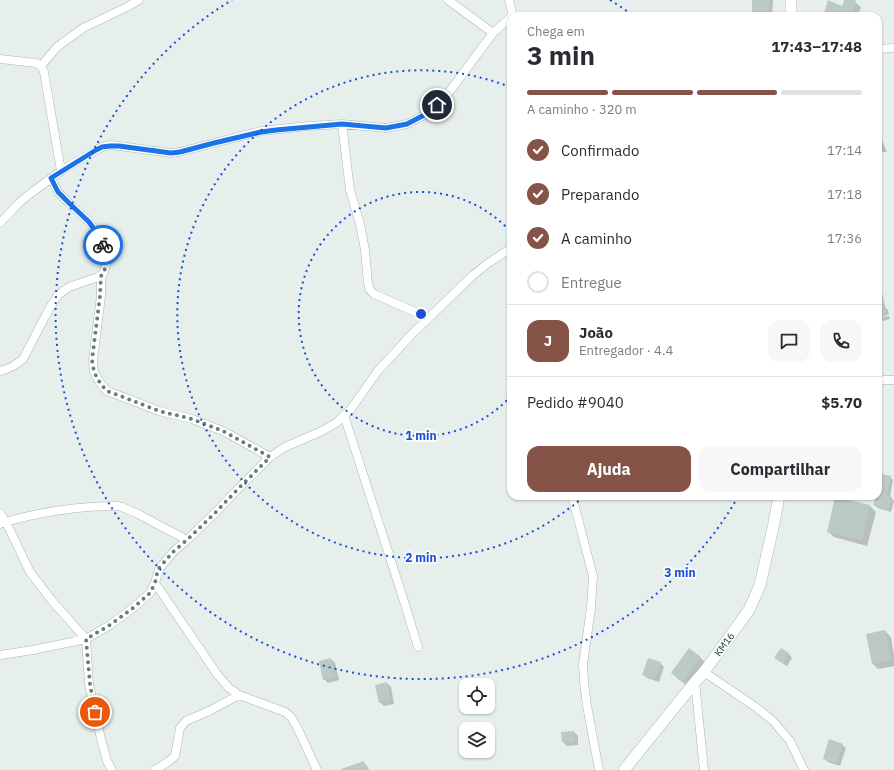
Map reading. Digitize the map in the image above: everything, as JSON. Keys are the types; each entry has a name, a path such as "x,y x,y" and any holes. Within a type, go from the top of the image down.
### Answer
{"street":[{"path":"41,66 57,47 78,32 138,0"},
{"path":"448,0 493,33"},
{"path":"509,0 511,12"},
{"path":"791,0 791,12"},
{"path":"0,223 20,202 51,178 102,147 119,146 171,153 261,132 308,126 342,124 386,128 407,124 430,112 444,99 493,33 507,20"},
{"path":"882,49 894,48"},
{"path":"0,59 36,63 41,66 46,79 61,171"},
{"path":"342,124 350,190 360,224 370,290 374,294 429,318"},
{"path":"51,178 58,192 89,222 106,250 106,265 101,276 92,360 94,372 100,383 107,391 130,400 159,411 192,419 223,431 270,457"},
{"path":"0,655 86,639 110,625 133,608 150,593 155,583 158,569 174,551 216,512 270,457 285,447 322,431 336,423 351,410 377,372 411,336 472,276 507,251"},
{"path":"0,371 17,365 23,359 58,295 69,287 101,276"},
{"path":"882,380 894,380"},
{"path":"344,415 404,598 418,647"},
{"path":"573,500 593,576 591,608 583,664 587,706 598,770"},
{"name":"KM16","path":"624,770 704,672 749,610 760,585 778,500"},
{"path":"3,523 42,513 117,506 138,514 187,540"},
{"path":"0,513 3,523 30,572 53,602 86,639 90,684 103,746 107,761 112,770"},
{"path":"155,583 217,674 229,688 239,695 285,712 291,717 298,727 317,770"},
{"path":"704,672 757,708 773,721 790,741 804,770"},
{"path":"695,682 704,770"},
{"path":"155,770 175,756 180,728 186,721 239,695"}],"building":[{"path":"752,0 769,0 769,12 752,12"},
{"path":"828,0 842,6 844,0 856,0 853,12 824,12"},
{"path":"882,292 887,316 882,317"},
{"path":"882,474 891,476 887,496 892,497 888,510 873,505 875,500 882,500"},
{"path":"834,500 848,500 870,505 862,540 827,532"},
{"path":"885,630 891,660 872,664 866,634"},
{"path":"689,648 701,657 683,682 671,673"},
{"path":"781,648 789,653 783,663 774,658"},
{"path":"331,658 336,677 323,680 319,661"},
{"path":"648,658 661,662 655,679 642,675"},
{"path":"387,682 391,700 379,703 375,685"},
{"path":"574,731 575,741 562,742 561,732"},
{"path":"829,739 843,744 837,763 823,759"},
{"path":"364,761 367,770 341,770 341,769"}],"way so far":[{"path":"95,712 90,684 86,639 110,625 150,593 155,583 158,569 174,551 216,512 270,457 223,431 192,419 159,411 107,391 100,383 94,372 92,360 101,276 106,265 106,250 103,245"}],"route":[{"path":"103,245 89,222 58,192 51,178 102,147 119,146 171,153 261,132 308,126 350,124 386,128 407,124 430,112 437,105"}]}
